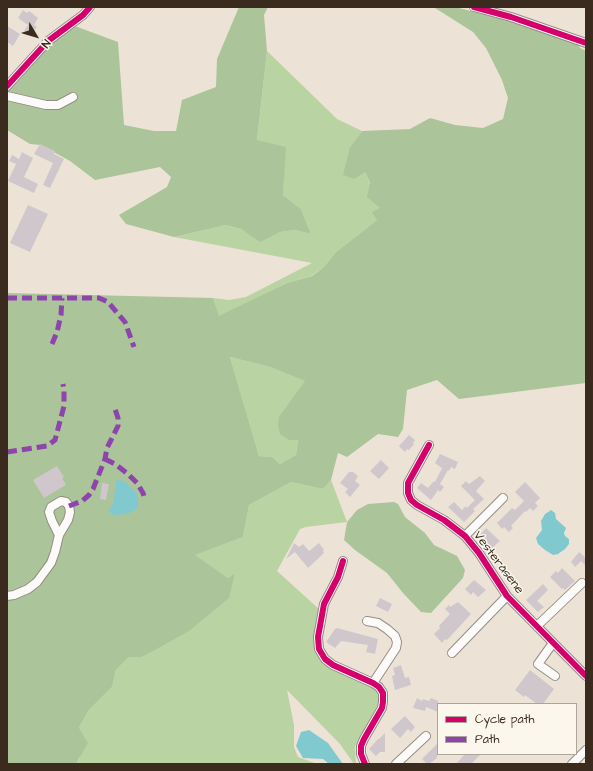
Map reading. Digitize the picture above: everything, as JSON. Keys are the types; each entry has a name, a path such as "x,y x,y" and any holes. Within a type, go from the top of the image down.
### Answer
{"street":[{"path":"7,86 48,41 83,15 90,7"},
{"path":"474,7 511,17 586,43"},
{"path":"7,96 46,106 58,105 73,97"},
{"name":"Vesteråsene","path":"429,444 408,483 408,493 411,500 444,520 465,536 480,553 507,596 586,676"},
{"name":"Vesteråsene","path":"465,536 503,498"},
{"path":"7,596 14,595 28,589 37,582 51,563 55,552 58,535"},
{"path":"343,561 338,577 324,604 318,637 319,650 333,665 373,683 379,687 383,693 382,708 361,746 361,754 365,764"},
{"path":"537,626 582,583"},
{"name":"Vesteråsene","path":"452,653 507,596"},
{"path":"367,621 378,623 387,629 395,636 397,642 396,648 373,683"},
{"path":"553,643 538,664 555,676"},
{"path":"396,764 426,736"},
{"path":"572,764 586,750"}],"green space":[{"path":"239,7 268,7 264,15 267,51 257,140 286,147 283,195 301,209 311,234 295,230 280,232 260,242 241,229 226,225 174,237 126,224 119,215 167,187 171,177 160,167 95,180 70,161 41,145 30,144 7,130 7,91 49,45 72,25 118,42 124,125 154,131 176,131 182,100 216,87 217,59"},
{"path":"435,8 459,8 509,21 578,44 580,48 586,51 586,383 459,399 437,380 407,390 403,429 398,437 378,434 347,457 338,453 331,480 323,489 291,482 249,505 243,537 195,555 228,578 235,573 229,598 189,631 142,657 129,657 116,670 112,687 88,711 79,728 88,743 76,764 7,764 7,293 213,298 219,316 287,283 312,276 324,267 336,252 377,220 372,212 380,208 367,197 370,183 365,172 354,179 343,175 350,147 362,131 410,129 430,118 455,125 483,128 503,119 508,98 502,80 486,48 473,32","holes":["230,357 270,367 305,381 279,417 278,426 280,434 289,440 298,440 296,455 280,464 272,457 259,456"]},
{"path":"267,51 337,119 362,131 350,147 365,172 380,208 377,220 336,252 324,267 311,276 287,283 219,317 213,298 229,300 246,297 312,263 174,237 226,225 241,229 260,241 280,232 295,230 311,234 301,209 283,195 285,147 257,141"},
{"path":"230,357 270,367 305,381 296,455 280,464 272,457 259,456"},
{"path":"331,480 347,522 300,529 277,571 320,610 315,648 320,659 329,667 373,686 377,690 379,704 355,746 356,764 354,764 340,744 287,690 294,725 294,747 298,757 317,764 76,764 80,758 79,728 88,711 112,687 116,670 129,657 142,657 231,587 235,573 228,578 194,555 243,537 249,505 291,482 323,489"},
{"path":"394,502 398,504 405,517 425,533 434,545 457,556 465,570 463,578 431,613 421,612 387,573 355,550 344,540 347,522 357,510 368,504"}],"water":[{"path":"119,479 125,482 136,492 138,498 138,508 128,514 114,515 109,512 109,509 113,504 116,483"},
{"path":"551,510 555,513 556,519 566,528 564,533 569,539 569,544 565,549 558,554 553,555 538,544 536,538 542,530 541,521 545,514"},
{"path":"309,730 328,743 343,764 329,764 323,759 303,758 296,746 301,732"}],"building":[{"path":"23,10 27,13 29,11 38,18 34,25 37,27 31,35 24,31 28,25 18,18"},
{"path":"7,26 20,34 13,46 7,42"},
{"path":"40,144 55,151 54,154 64,159 50,188 43,185 53,163 34,154"},
{"path":"22,152 33,158 24,177 38,184 34,193 8,181 16,164 9,161 12,155 19,159"},
{"path":"28,205 48,214 30,252 10,243"},
{"path":"409,435 415,440 413,443 414,444 409,450 407,449 405,452 399,446"},
{"path":"440,454 458,462 455,469 451,467 449,471 448,470 440,484 444,487 440,492 438,490 431,500 417,488 421,483 428,488 434,481 435,482 442,468 435,463"},
{"path":"381,460 389,468 379,479 370,471"},
{"path":"57,466 64,477 62,478 66,485 44,498 33,480"},
{"path":"349,472 353,472 358,476 355,481 360,485 350,497 345,492 348,489 340,483"},
{"path":"480,476 485,481 476,491 484,499 473,509 475,511 464,522 448,507 454,502 462,510 466,506 467,508 475,500 461,486 466,481 469,484"},
{"path":"525,482 540,498 535,503 538,506 533,511 530,508 526,512 525,511 511,526 513,528 509,532 504,527 502,529 497,523 512,508 515,510 524,501 515,492"},
{"path":"102,483 109,484 106,500 100,499"},
{"path":"486,528 500,541 492,548 479,536"},
{"path":"294,543 299,547 303,544 309,551 319,543 324,550 324,553 308,568 295,552 286,559"},
{"path":"579,552 586,558 586,566 581,561 575,567 571,562"},
{"path":"562,568 575,581 565,590 563,588 562,589 550,577 556,571 558,573"},
{"path":"474,580 486,590 478,597 473,592 471,595 465,589"},
{"path":"543,584 548,590 537,601 544,607 538,612 526,600"},
{"path":"380,598 392,604 388,612 376,606"},
{"path":"458,602 471,614 447,640 445,639 442,643 434,634 450,614 445,609 449,605 450,607"},
{"path":"337,628 378,639 375,654 366,652 368,645 341,641 335,648 326,642"},
{"path":"401,665 405,678 409,677 411,685 395,690 392,676 395,675 393,668"},
{"path":"530,670 554,689 544,703 536,703 515,690"},
{"path":"417,698 422,701 423,699 429,701 431,698 438,701 437,712 426,707 425,711 413,708"},
{"path":"405,716 415,727 411,732 408,729 400,738 391,729"},
{"path":"385,733 385,752 380,752 376,756 369,749"},
{"path":"437,744 437,758 429,764 422,759"},
{"path":"464,755 480,755 471,764 456,764"}],"marked path":[{"path":"7,298 99,298 108,302 125,322 134,347"},
{"path":"52,344 57,332 61,315 62,298"},
{"path":"7,452 47,446 55,440 64,406 63,384"},
{"path":"69,506 82,501 93,489 105,459 107,448 118,426 118,418 115,409"},
{"path":"105,459 115,464 137,483 145,500"}],"cycle path":[{"path":"7,86 48,41 83,15 90,7"},
{"path":"474,7 511,17 586,43"},
{"path":"429,445 408,483 408,493 411,500 444,520 465,536 479,553 507,596 586,676"},
{"path":"343,561 338,577 324,604 318,637 319,649 325,659 333,665 373,683 379,687 383,693 382,708 361,746 361,754 365,764"}]}
